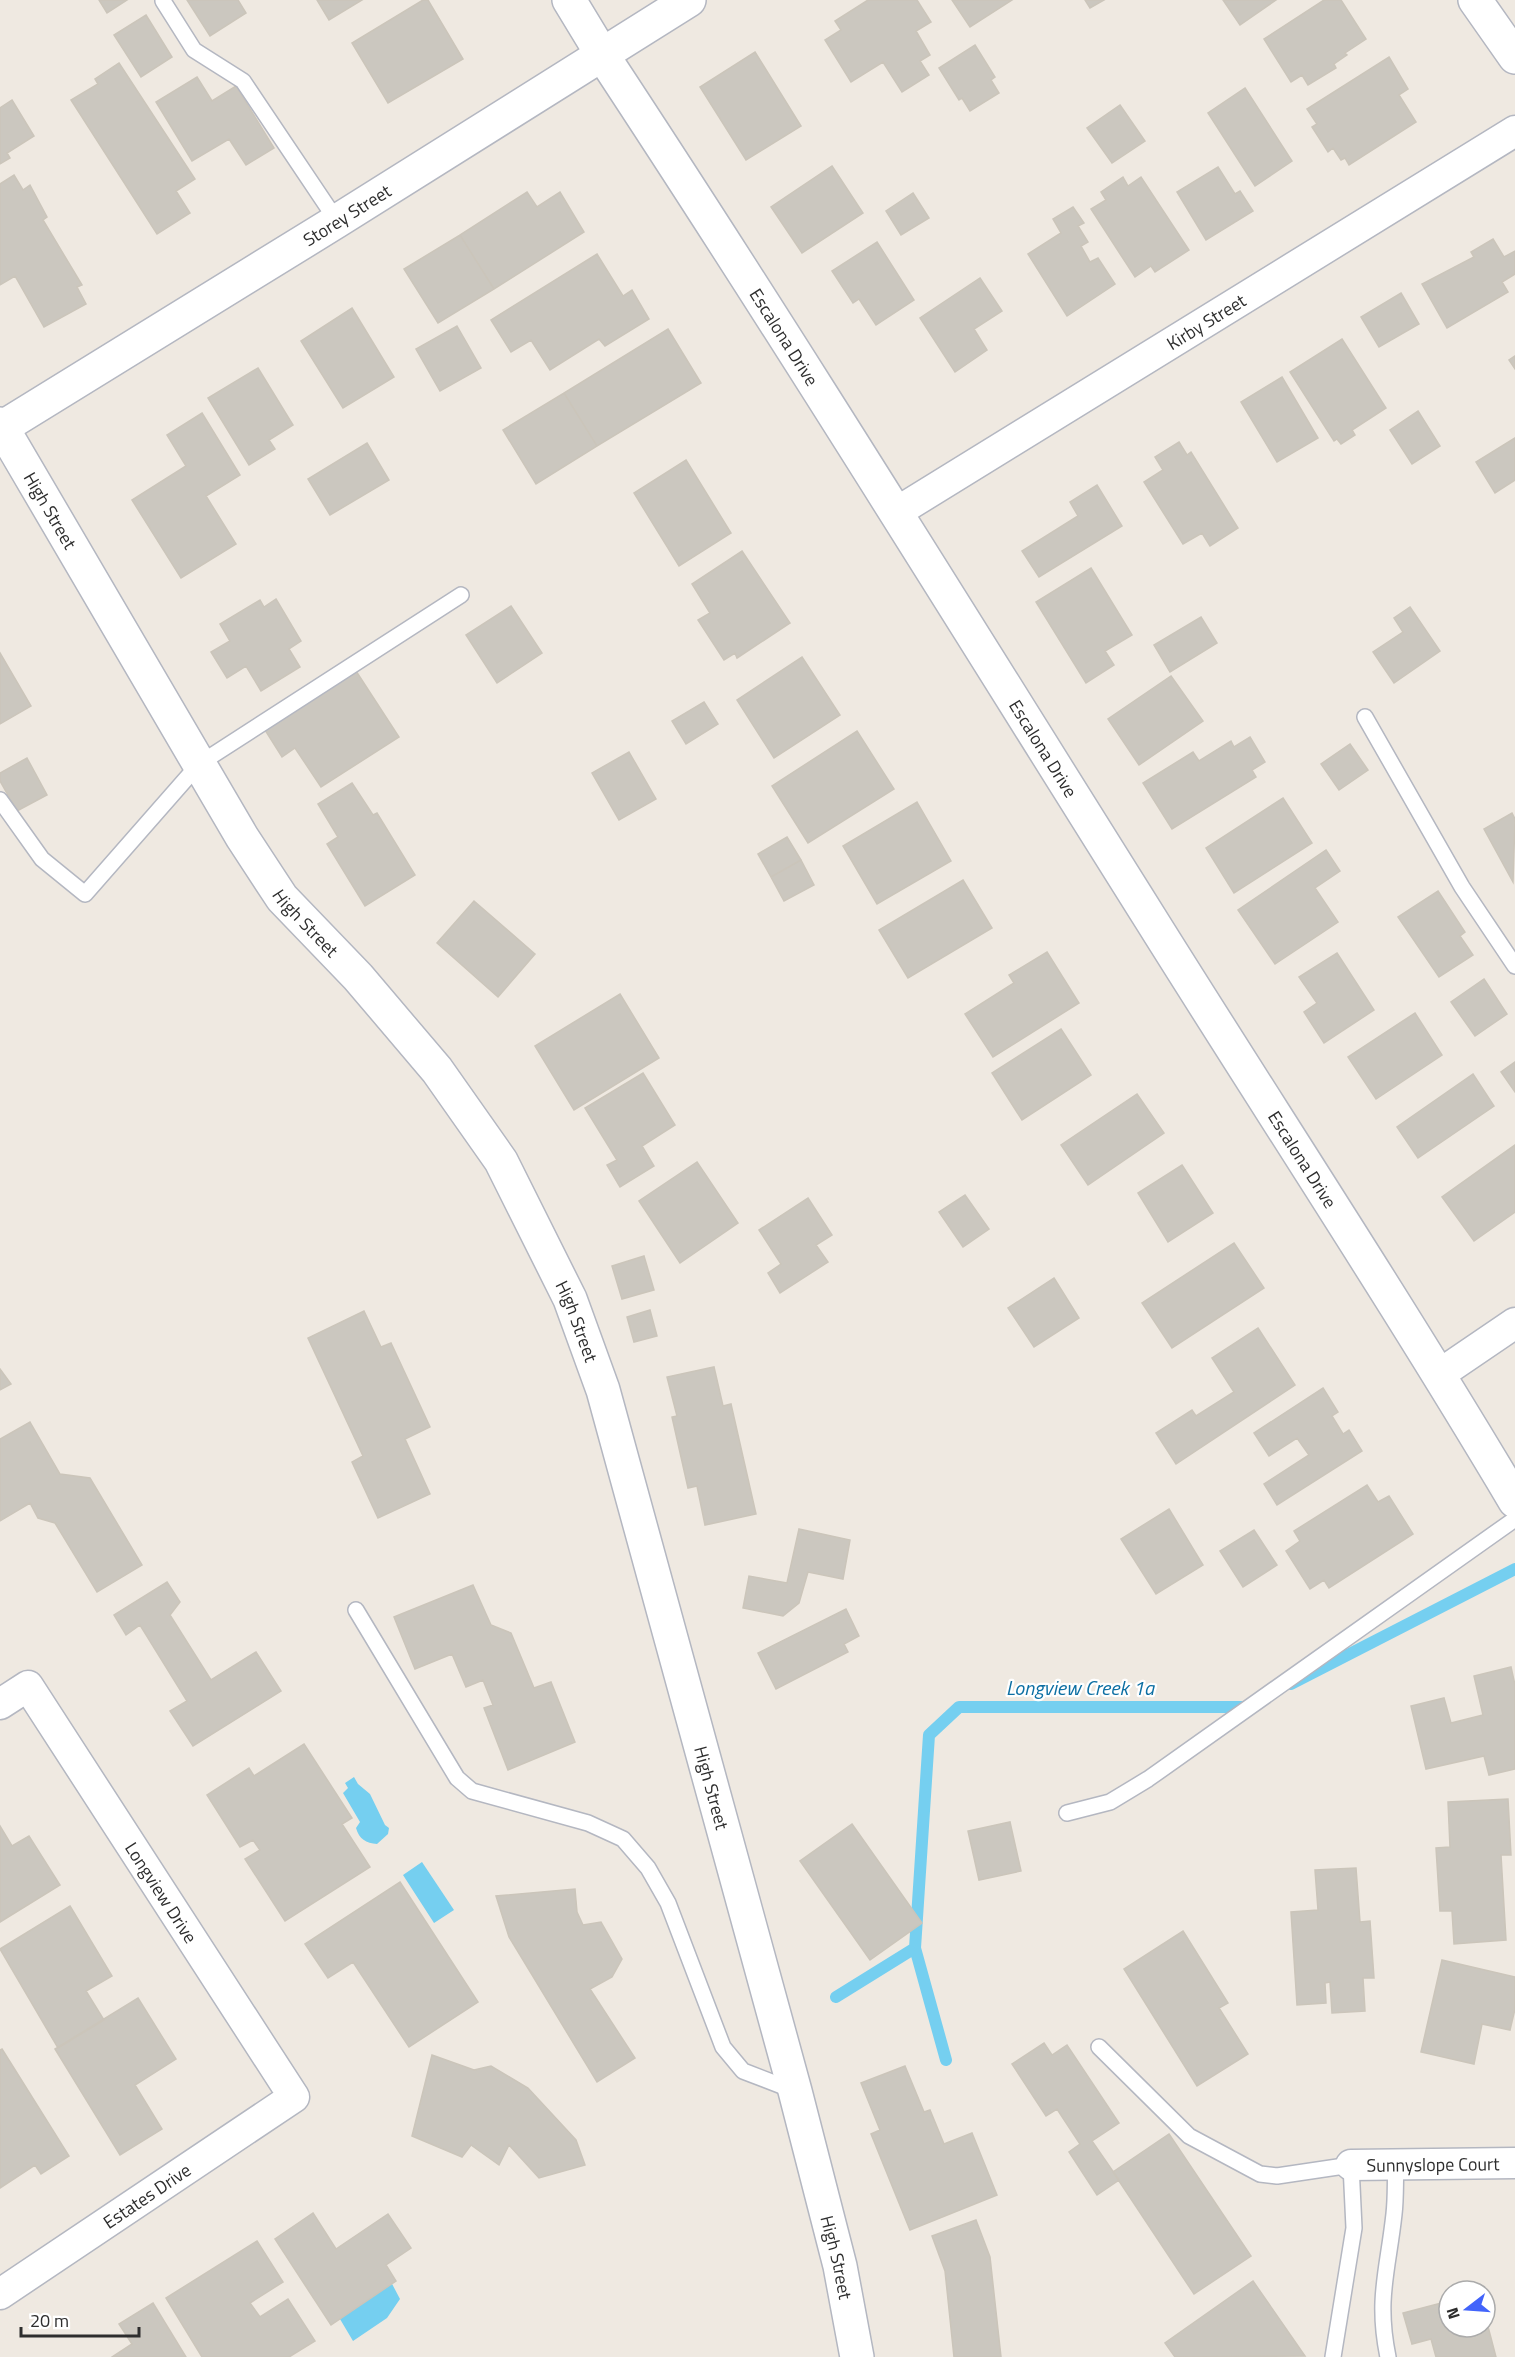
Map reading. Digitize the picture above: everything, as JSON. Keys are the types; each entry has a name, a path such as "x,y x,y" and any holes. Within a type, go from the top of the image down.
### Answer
{"main road":[{"name":"Escalona Drive","path":"569,0 897,512 1178,962 1440,1374 1515,1501"},
{"name":"Storey Street","path":"1,426 337,221 689,0"},
{"path":"1475,0 1515,57"},
{"name":"High Street","path":"1,426 242,837 282,898 358,977 437,1070 501,1161 570,1299 603,1390 795,2091 840,2266 858,2357"}],"street":[{"name":"Kirby Street","path":"897,512 1515,131"},
{"path":"1440,1374 1515,1323"},
{"name":"Longview Drive","path":"0,1704 28,1686 294,2097"},
{"name":"Estates Drive","path":"0,2294 294,2097"},
{"name":"Sunnyslope Court","path":"1351,2165 1515,2163"}],"lane":[{"path":"163,1 194,50 243,81 337,221"},
{"path":"0,800 42,859 86,894 199,764 461,596"},
{"path":"1365,717 1462,887 1515,966"},
{"path":"1067,1813 1110,1802 1148,1779 1515,1519"},
{"path":"356,1610 457,1778 472,1791 588,1822 623,1839 648,1868 668,1903 723,2047 743,2071 795,2091"},
{"path":"1099,2047 1189,2136 1260,2174 1277,2176 1351,2165 1354,2228 1333,2357"},
{"path":"1388,2357 1382,2327 1382,2289 1394,2213 1396,2163"}],"water":[{"path":"354,1777 358,1784 370,1794 385,1825 389,1828 388,1834 377,1844 366,1841 359,1835 356,1828 360,1822 343,1793 348,1788 345,1783"},
{"path":"422,1862 454,1910 434,1923 403,1875"},
{"path":"390,2280 400,2299 387,2318 353,2341 337,2314"}],"building":[{"path":"99,0 127,0 107,13"},
{"path":"187,0 238,0 246,13 210,36"},
{"path":"317,0 362,0 329,20"},
{"path":"423,0 428,0 463,59 388,103 352,43"},
{"path":"868,0 917,0 931,22 916,31 930,55 920,61 929,75 902,92 883,62 851,82 825,40 841,30 835,21"},
{"path":"952,0 1012,0 970,27"},
{"path":"1085,0 1104,0 1090,8"},
{"path":"1223,0 1276,0 1240,25"},
{"path":"1324,0 1341,0 1366,39 1345,53 1347,55 1334,64 1336,68 1308,85 1302,75 1291,82 1264,39"},
{"path":"146,15 172,57 141,77 114,35"},
{"path":"975,45 995,77 991,80 999,93 970,111 962,98 959,100 939,68"},
{"path":"755,52 801,126 746,160 700,87"},
{"path":"1389,57 1408,89 1399,95 1416,122 1349,165 1345,158 1341,160 1333,148 1328,152 1312,127 1317,124 1307,109"},
{"path":"119,63 195,179 176,191 190,213 157,234 71,100 98,84 95,79"},
{"path":"197,77 212,101 236,86 274,148 246,165 229,139 192,161 156,102"},
{"path":"1245,88 1292,161 1255,186 1208,113"},
{"path":"12,100 34,136 7,153 10,158 0,164 0,108"},
{"path":"1120,105 1145,141 1112,163 1087,128"},
{"path":"832,166 863,213 802,253 771,207"},
{"path":"1218,167 1235,194 1240,191 1253,211 1206,240 1177,192"},
{"path":"14,175 23,190 30,185 47,217 43,220 82,285 77,287 86,304 44,327 15,276 0,285 0,184"},
{"path":"1123,177 1128,186 1141,177 1189,250 1155,272 1151,266 1135,277 1091,209 1106,200 1101,192"},
{"path":"527,192 537,207 560,192 584,232 494,289 460,235"},
{"path":"913,193 929,218 901,235 886,211"},
{"path":"1073,207 1084,223 1078,226 1088,242 1081,246 1090,262 1098,258 1115,284 1067,316 1028,254 1061,233 1053,219"},
{"path":"460,235 494,289 438,323 404,269"},
{"path":"1493,239 1504,257 1515,251 1515,274 1502,282 1508,292 1447,328 1422,284 1474,257 1471,252"},
{"path":"877,242 914,300 876,325 859,299 853,303 832,271"},
{"path":"597,254 623,296 632,290 649,319 605,346 599,339 550,370 531,340 511,352 491,320"},
{"path":"980,278 1002,311 974,329 987,350 955,372 920,318"},
{"path":"1401,293 1419,324 1379,347 1361,317"},
{"path":"352,308 394,377 343,408 301,341"},
{"path":"457,326 481,368 440,391 416,349"},
{"path":"668,329 701,383 597,446 564,393"},
{"path":"1342,339 1386,408 1352,430 1355,435 1341,444 1337,439 1334,441 1290,372"},
{"path":"1515,356 1515,369 1509,360"},
{"path":"258,368 293,425 269,440 275,449 249,465 208,398"},
{"path":"1282,377 1318,438 1277,462 1241,402"},
{"path":"564,393 597,446 536,484 503,430"},
{"path":"1418,411 1440,446 1412,464 1390,430"},
{"path":"202,413 240,475 206,496 236,544 181,578 132,500 186,466 167,435"},
{"path":"1515,438 1515,480 1495,493 1476,462"},
{"path":"1179,442 1187,455 1191,452 1238,528 1210,546 1202,533 1183,544 1144,482 1163,470 1155,457"},
{"path":"367,443 389,480 330,515 308,479"},
{"path":"686,460 731,533 679,566 634,493"},
{"path":"1097,485 1122,526 1039,577 1022,551 1078,516 1070,502"},
{"path":"742,551 790,623 737,658 735,653 724,660 698,620 710,613 692,584"},
{"path":"1091,568 1132,635 1105,651 1114,665 1086,683 1036,602"},
{"path":"276,599 301,641 289,649 300,667 261,691 246,666 227,678 211,652 230,641 220,624 260,600 264,607"},
{"path":"511,606 542,653 497,683 466,635"},
{"path":"1410,607 1440,651 1394,683 1373,652 1403,632 1394,618"},
{"path":"1201,617 1217,643 1170,672 1154,645"},
{"path":"0,653 31,706 0,724"},
{"path":"802,657 840,715 774,758 737,700"},
{"path":"356,671 399,737 321,787 295,748 282,757 265,730"},
{"path":"1171,676 1203,721 1139,765 1108,719"},
{"path":"704,702 718,724 686,744 672,721"},
{"path":"857,731 894,789 808,843 772,786"},
{"path":"1250,737 1265,762 1252,770 1256,777 1172,829 1143,783 1193,752 1199,761 1231,741 1234,747"},
{"path":"1350,744 1368,770 1339,790 1321,764"},
{"path":"629,752 656,799 619,820 592,773"},
{"path":"27,758 47,795 17,811 0,781 0,773"},
{"path":"352,783 373,815 377,813 415,875 365,906 327,844 338,837 318,804"},
{"path":"1283,798 1312,843 1234,893 1206,848"},
{"path":"917,802 951,861 877,904 843,846"},
{"path":"1512,813 1515,819 1513,882 1484,829"},
{"path":"787,837 801,860 771,877 758,854"},
{"path":"1326,850 1340,871 1315,888 1338,922 1275,964 1238,910"},
{"path":"801,860 814,885 784,901 771,877"},
{"path":"963,880 992,928 908,978 879,930"},
{"path":"1438,891 1465,932 1460,936 1473,955 1439,977 1398,917"},
{"path":"474,901 535,954 498,997 437,943"},
{"path":"1047,952 1079,1003 993,1057 965,1014 1014,983 1009,975"},
{"path":"1337,953 1374,1010 1324,1043 1304,1012 1317,1003 1299,977"},
{"path":"1484,979 1507,1014 1475,1036 1451,1002"},
{"path":"620,994 659,1058 574,1110 535,1046"},
{"path":"1415,1013 1442,1055 1376,1099 1348,1057"},
{"path":"1061,1029 1091,1075 1022,1120 992,1073"},
{"path":"1515,1062 1515,1092 1501,1072"},
{"path":"643,1073 675,1125 642,1146 654,1166 620,1187 607,1165 617,1160 585,1108"},
{"path":"1473,1074 1494,1106 1418,1158 1397,1127"},
{"path":"1137,1094 1164,1133 1088,1185 1061,1145"},
{"path":"1515,1145 1515,1212 1474,1241 1442,1197"},
{"path":"697,1162 738,1223 680,1263 639,1201"},
{"path":"1182,1165 1213,1213 1168,1242 1138,1193"},
{"path":"965,1195 989,1229 963,1247 939,1212"},
{"path":"808,1198 832,1235 816,1245 828,1262 780,1293 768,1273 781,1264 759,1230"},
{"path":"1234,1243 1264,1288 1172,1348 1142,1303"},
{"path":"644,1256 654,1290 622,1299 612,1266"},
{"path":"1054,1278 1079,1318 1034,1347 1008,1308"},
{"path":"650,1310 657,1336 634,1342 627,1317"},
{"path":"364,1311 381,1347 391,1343 430,1427 405,1439 430,1494 378,1518 352,1462 363,1456 308,1338"},
{"path":"1258,1328 1295,1385 1176,1464 1156,1433 1192,1410 1196,1416 1234,1392 1212,1358"},
{"path":"714,1367 723,1406 731,1404 756,1514 705,1525 697,1486 688,1488 672,1417 677,1416 667,1377"},
{"path":"0,1369 11,1384 0,1390"},
{"path":"1323,1388 1338,1412 1332,1416 1343,1434 1349,1430 1362,1451 1277,1505 1264,1484 1309,1455 1297,1438 1269,1456 1254,1433"},
{"path":"30,1422 60,1474 90,1478 142,1565 97,1592 55,1523 38,1518 30,1503 0,1521 0,1439"},
{"path":"1367,1485 1378,1502 1389,1496 1413,1534 1329,1588 1324,1580 1310,1589 1286,1551 1300,1541 1294,1531"},
{"path":"1169,1509 1203,1565 1156,1594 1121,1539"},
{"path":"799,1529 850,1540 843,1579 808,1572 799,1603 783,1616 743,1608 749,1576 787,1583"},
{"path":"1254,1530 1277,1565 1243,1587 1220,1551"},
{"path":"167,1582 180,1602 170,1615 211,1680 256,1652 281,1691 193,1746 170,1711 187,1701 140,1625 126,1635 114,1615"},
{"path":"473,1585 491,1625 511,1633 534,1688 551,1682 575,1742 508,1770 484,1708 493,1705 483,1680 466,1687 452,1654 415,1669 394,1617"},
{"path":"846,1609 859,1636 844,1644 848,1652 776,1689 758,1653"},
{"path":"1511,1667 1515,1685 1515,1769 1489,1775 1484,1756 1426,1769 1411,1706 1444,1698 1451,1723 1483,1715 1474,1676"},
{"path":"304,1744 352,1818 342,1824 370,1867 285,1921 245,1859 260,1850 253,1840 240,1847 207,1795 249,1768 254,1776"},
{"path":"1508,1799 1511,1855 1501,1855 1506,1940 1454,1944 1452,1911 1440,1911 1436,1848 1450,1847 1448,1802"},
{"path":"1010,1822 1021,1871 979,1880 968,1831"},
{"path":"852,1824 922,1923 870,1960 800,1861"},
{"path":"0,1826 12,1846 29,1836 60,1885 0,1922"},
{"path":"1356,1868 1360,1922 1370,1921 1374,1978 1363,1978 1365,2011 1332,2013 1330,1982 1325,1983 1326,2003 1297,2005 1291,1912 1318,1910 1315,1870"},
{"path":"400,1882 478,2002 409,2047 353,1962 328,1978 305,1944"},
{"path":"575,1889 577,1912 583,1925 601,1922 622,1959 612,1977 590,1989 635,2058 597,2082 509,1937 496,1896"},
{"path":"70,1906 112,1976 86,1991 104,2020 58,2048 0,1949"},
{"path":"1183,1931 1228,2003 1219,2008 1248,2054 1197,2086 1124,1969"},
{"path":"1442,1960 1515,1977 1515,2009 1510,2030 1482,2024 1474,2064 1421,2052"},
{"path":"138,1998 176,2059 135,2085 162,2129 120,2155 55,2049"},
{"path":"1044,2043 1052,2055 1067,2045 1119,2123 1092,2141 1119,2180 1097,2195 1069,2152 1080,2144 1057,2109 1046,2116 1012,2064"},
{"path":"2,2049 69,2156 41,2174 35,2165 0,2188 0,2050"},
{"path":"432,2055 474,2070 491,2066 528,2088 576,2140 585,2165 539,2178 509,2145 499,2165 471,2145 462,2157 412,2136"},
{"path":"905,2066 924,2112 930,2110 944,2144 972,2133 997,2195 910,2230 871,2134 880,2130 861,2083"},
{"path":"1169,2134 1251,2256 1194,2294 1113,2172"},
{"path":"313,2213 336,2249 388,2214 411,2248 386,2265 396,2281 331,2325 275,2239"},
{"path":"976,2220 990,2257 1001,2357 954,2357 945,2271 932,2236"},
{"path":"257,2241 283,2282 250,2303 260,2317 288,2299 315,2341 289,2357 202,2357 166,2298"},
{"path":"1253,2281 1305,2356 1175,2357 1165,2343"},
{"path":"153,2303 186,2357 112,2357 132,2344 119,2324"},
{"path":"1437,2304 1437,2339 1491,2339 1496,2357 1436,2357 1431,2339 1412,2344 1403,2313"}],"waterway":[{"name":"Longview Creek 1a","path":"1291,1684 1515,1569"},
{"name":"Longview Creek 1a","path":"836,1997 915,1948 929,1735 959,1707 1246,1707 1251,1704"},
{"path":"915,1948 946,2060"}]}
